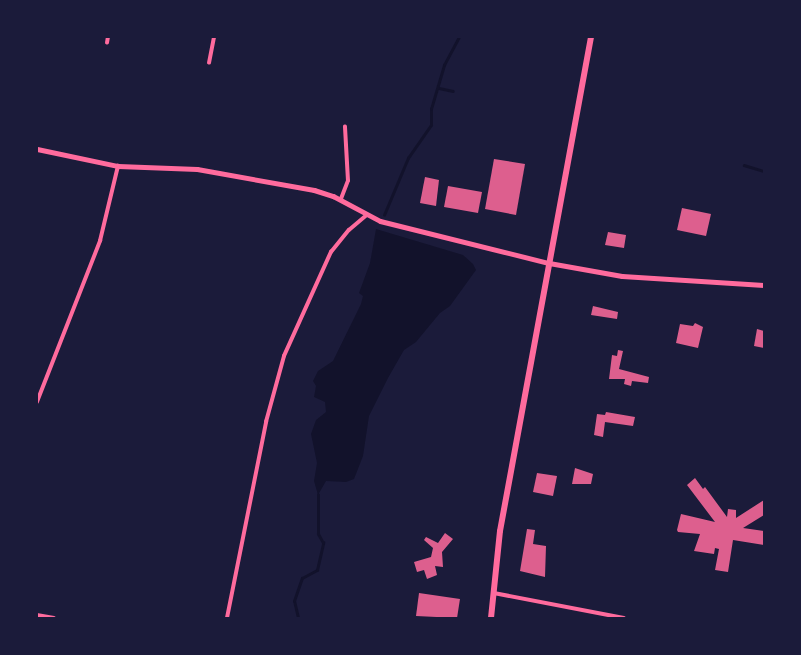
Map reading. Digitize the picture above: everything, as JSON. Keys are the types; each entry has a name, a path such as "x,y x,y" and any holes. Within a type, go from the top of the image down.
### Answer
{"main road":[{"path":"491,618 500,531 591,37"}],"street":[{"path":"107,43 108,37"},
{"path":"209,63 214,37"},
{"path":"341,200 348,181 345,127"},
{"path":"37,149 118,166 213,171 314,190 341,200 366,215 549,264 622,276 764,285"},
{"path":"37,402 100,241 118,166"},
{"path":"227,618 266,422 282,362 331,252 366,215"},
{"path":"492,592 624,618"},
{"path":"37,615 54,618"}],"shaded area":[{"path":"376,229 463,255 476,270 450,306 440,313 416,342 404,350 369,416 363,456 354,479 346,482 326,481 318,495 314,481 317,463 311,434 316,420 326,412 325,402 314,397 316,386 313,381 318,371 333,361 361,304 363,296 359,293 370,263"}],"building":[{"path":"494,159 525,164 516,215 485,209"},
{"path":"425,177 439,180 436,206 420,203"},
{"path":"448,186 482,192 478,213 444,207"},
{"path":"682,208 711,214 706,236 677,230"},
{"path":"608,232 626,235 624,248 605,245"},
{"path":"593,306 618,312 617,319 591,315"},
{"path":"695,323 703,327 698,348 676,343 680,324 693,326"},
{"path":"757,329 764,331 764,348 754,346"},
{"path":"618,350 623,351 619,369 649,377 648,383 632,381 631,386 624,384 625,379 609,379 612,355 617,356"},
{"path":"606,412 635,417 633,426 605,422 603,437 594,435 597,414 605,415"},
{"path":"575,468 593,474 591,484 572,484"},
{"path":"537,473 557,476 553,496 533,492"},
{"path":"695,478 727,517 728,509 736,510 736,518 764,500 764,515 743,528 764,531 764,545 733,540 728,572 715,570 719,549 715,548 714,554 694,551 700,534 677,530 681,514 715,522 687,485"},
{"path":"527,529 535,530 533,544 546,546 545,577 520,571"},
{"path":"445,533 453,539 442,552 443,567 435,566 437,575 427,579 424,570 417,572 414,562 431,557 433,548 424,540 426,537 438,543"},
{"path":"419,593 460,599 457,618 416,616"}],"waterway":[{"path":"384,215 408,158 431,125 431,109 444,65 459,37"},
{"path":"439,88 453,91"},
{"path":"744,165 764,171"},
{"path":"298,618 294,601 302,578 317,570 323,543 318,534 318,495"}]}
